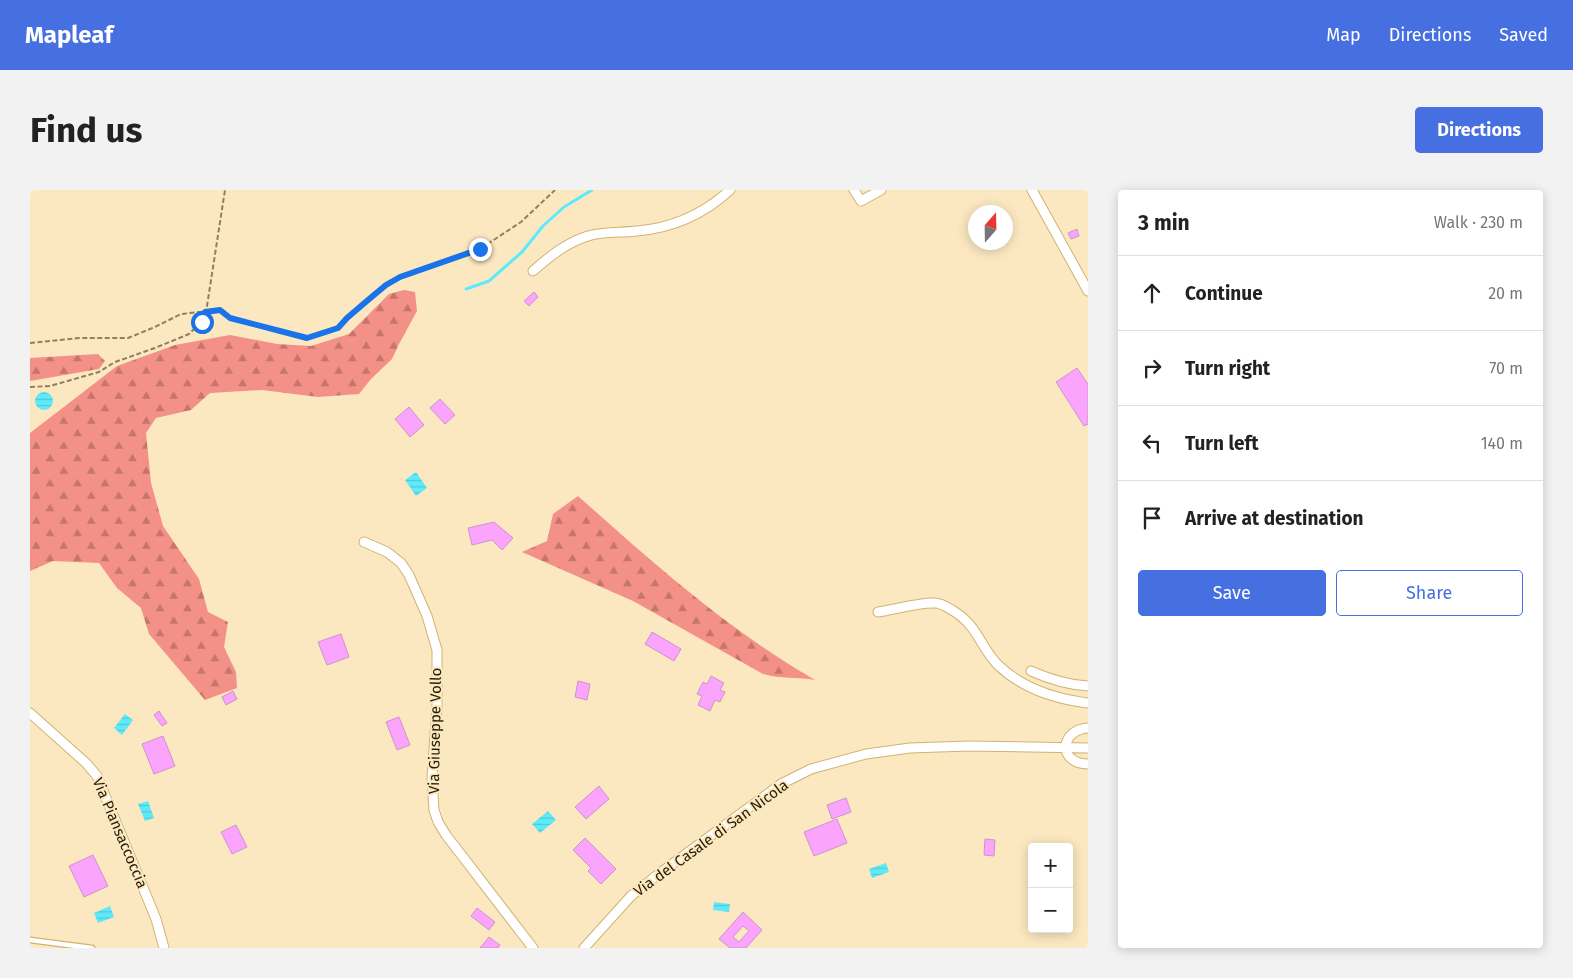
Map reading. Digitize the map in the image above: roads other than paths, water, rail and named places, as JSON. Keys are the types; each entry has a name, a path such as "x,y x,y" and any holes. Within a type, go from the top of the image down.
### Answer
{"street":[{"path":"533,271 557,251 579,240 601,233 650,230 679,222 711,206 730,190"},
{"path":"854,190 861,201 881,190"},
{"path":"1032,190 1088,291"},
{"name":"Via Giuseppe Vollo","path":"364,542 387,552 404,567 427,616 437,650 437,706 432,778 434,810 438,822 446,836 533,948"},
{"path":"878,612 935,603 945,606 968,622 997,664 1010,675 1027,686 1048,695 1063,700 1088,703"},
{"path":"1031,671 1060,682 1088,686"},
{"name":"Via Piansaccoccia","path":"30,713 86,763 97,776 156,919 164,948"},
{"path":"1088,728 1073,732 1068,738 1066,748 1073,761 1088,764"},
{"name":"Via del Casale di San Nicola","path":"584,948 631,896 656,876 781,784 811,769 866,754 910,748 969,746 1088,748"}],"lane":[{"path":"30,940 92,948"}],"water":[{"path":"44,392 50,395 53,401 50,407 44,410 38,407 35,401 38,395"},
{"path":"416,472 427,488 416,496 405,480"},
{"path":"125,714 133,720 122,735 114,728"},
{"path":"148,801 154,818 145,821 138,804"},
{"path":"548,811 556,820 540,833 532,824"},
{"path":"886,863 889,872 872,878 869,869"},
{"path":"714,902 730,904 729,912 713,910"},
{"path":"110,906 114,917 98,923 94,913"}],"waterway":[{"path":"466,289 489,281 522,252 543,226 564,207 592,190"}]}
